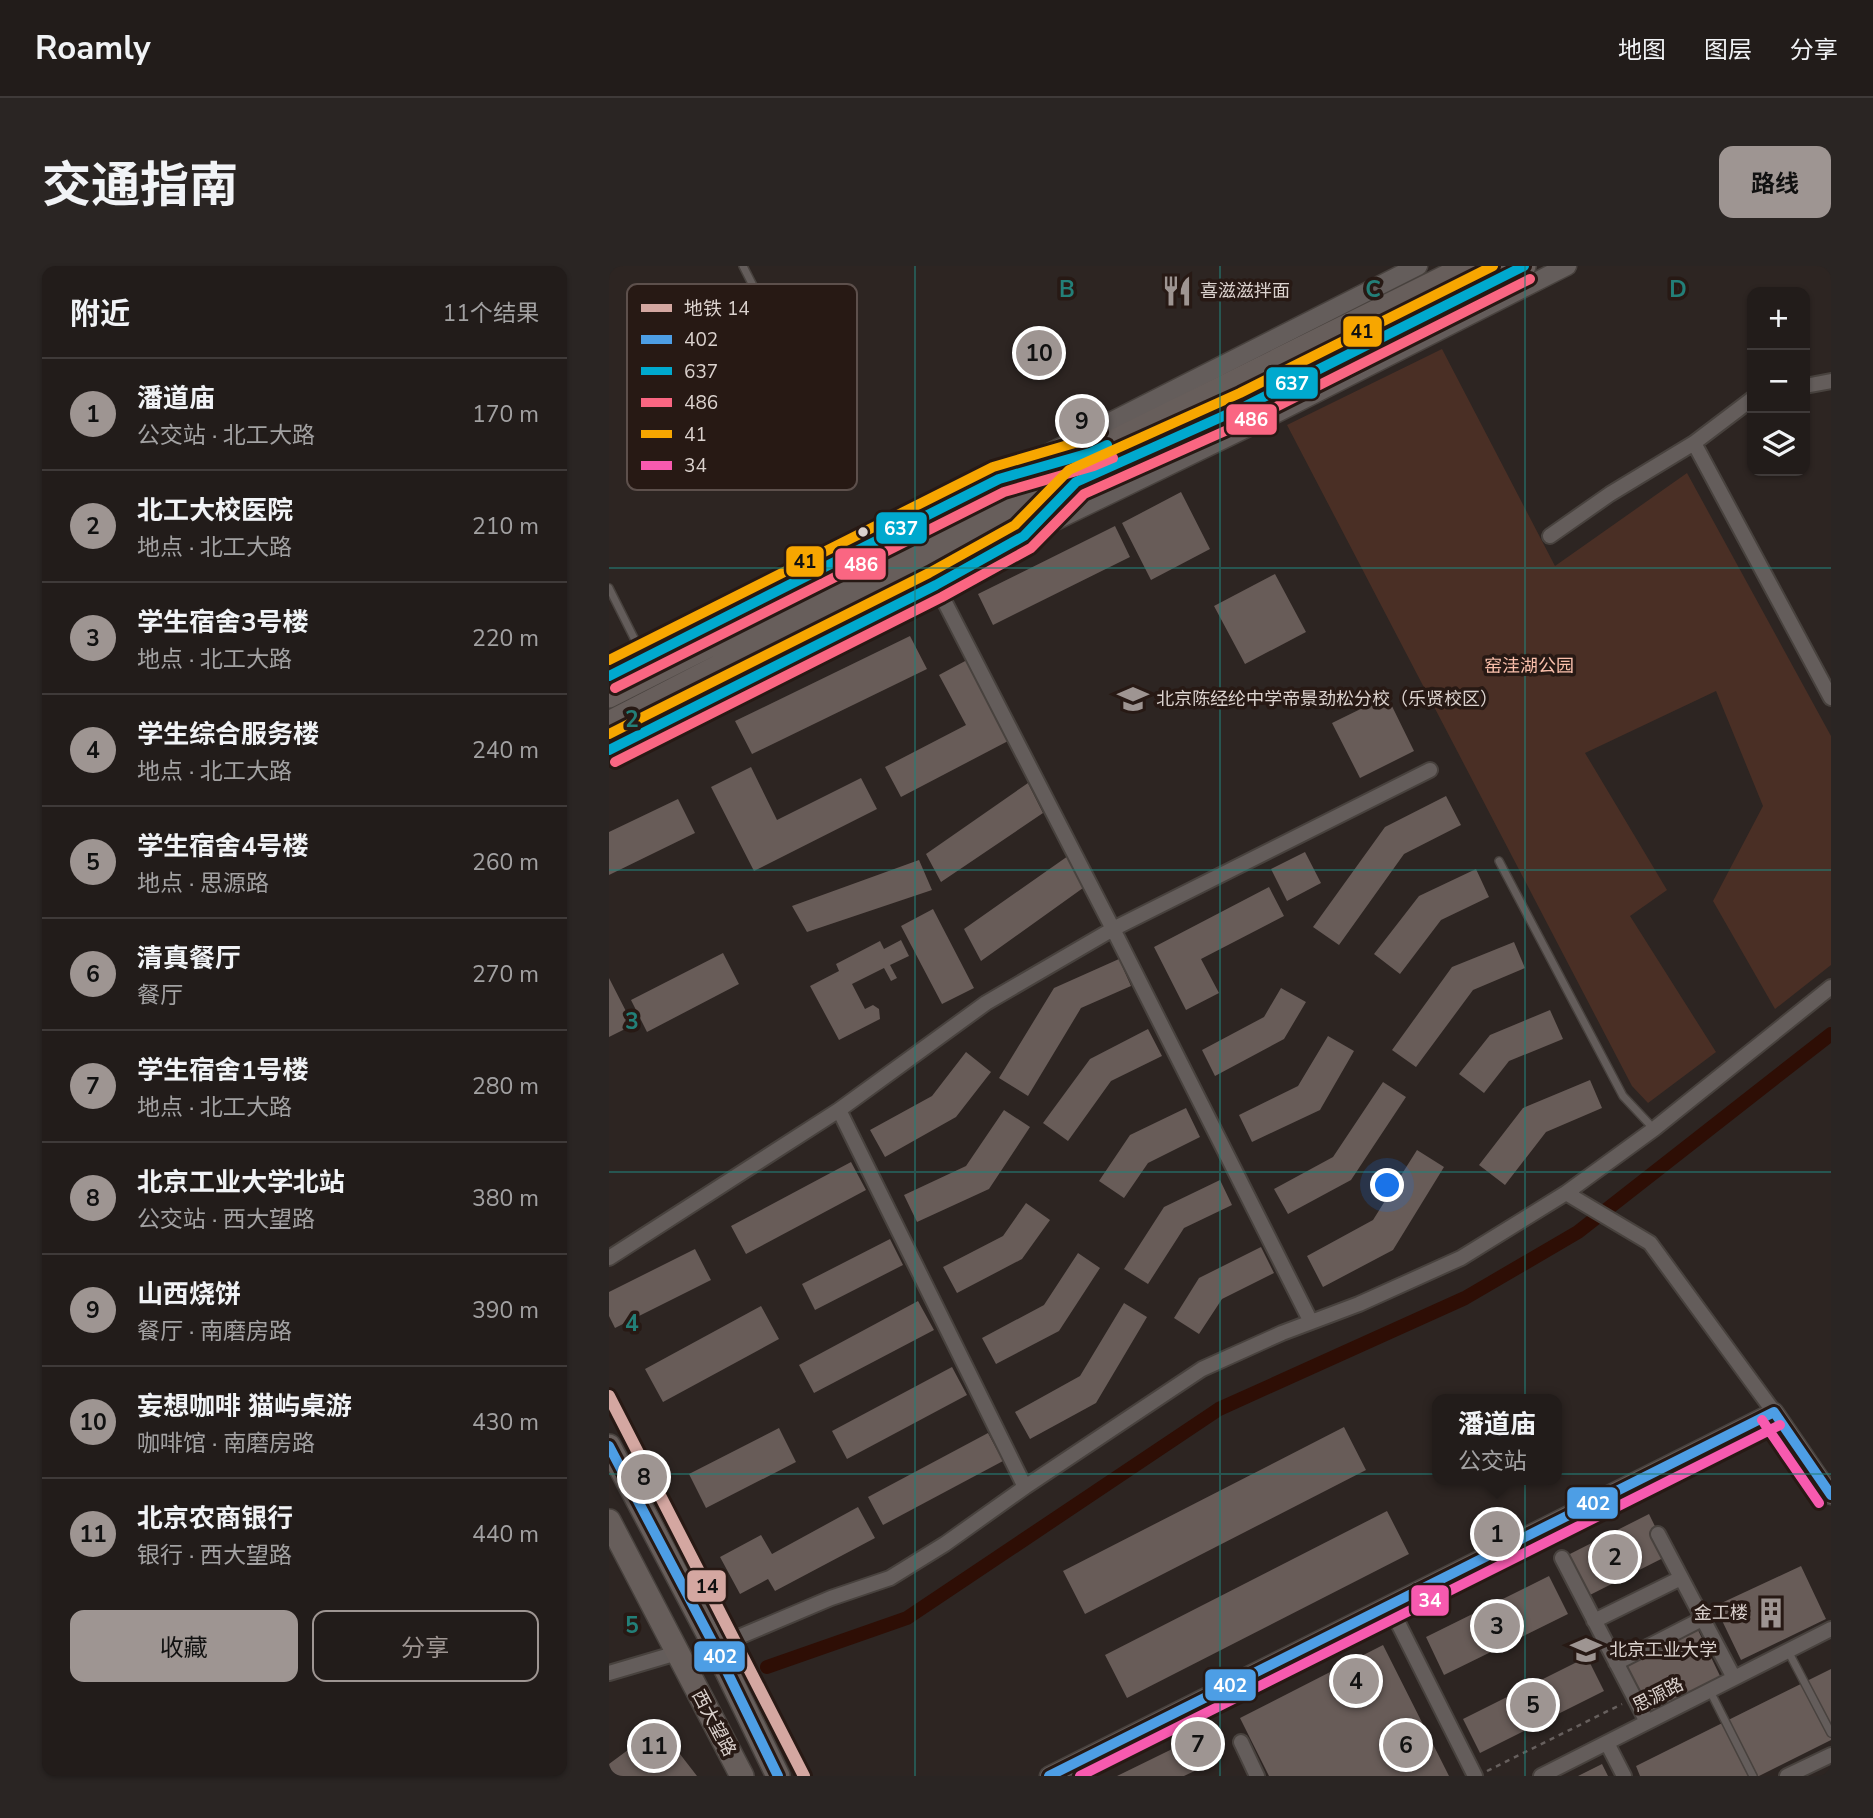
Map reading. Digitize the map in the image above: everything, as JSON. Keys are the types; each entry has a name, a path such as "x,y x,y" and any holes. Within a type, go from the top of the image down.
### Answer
{"main road":[{"path":"609,696 1468,266"},
{"path":"609,723 1076,482 1246,406 1523,268"},
{"name":"西大望路","path":"609,1446 715,1647 778,1776"},
{"name":"西大望路","path":"609,1521 738,1774"}],"street":[{"path":"609,676 1418,266"},
{"path":"609,750 936,585 1024,536 1255,424 1567,266"},
{"path":"1810,386 1831,382"},
{"path":"1551,536 1610,494 1694,443 1747,402"},
{"path":"1694,443 1831,698"},
{"path":"999,479 1090,453"},
{"path":"1024,536 1076,482"},
{"path":"936,585 1311,1322"},
{"path":"609,1258 839,1111 986,1003 1113,929 1430,770"},
{"path":"715,1647 831,1598 890,1578 945,1544 1202,1369 1359,1304 1461,1258 1566,1193 1654,1129 1831,987"},
{"path":"839,1111 1025,1487"},
{"path":"1566,1193 1650,1243 1774,1412 1831,1495"},
{"path":"1049,1776 1774,1412"},
{"path":"1658,1534 1734,1678"},
{"path":"1562,1558 1647,1722"},
{"path":"1594,1621 1681,1578"},
{"path":"1389,1605 1476,1776"},
{"path":"1616,1663 1702,1619"},
{"name":"思源路","path":"1541,1776 1831,1629"},
{"path":"609,1673 677,1653"},
{"path":"1241,1742 1257,1776"},
{"path":"1607,1743 1624,1776"},
{"path":"1787,1776 1831,1755"}],"lane":[{"path":"743,266 752,284"},
{"path":"609,588 644,658"},
{"path":"1499,861 1623,1096 1654,1129"},
{"path":"1788,1651 1831,1733"},
{"path":"1710,1690 1753,1776"}],"path":[{"path":"1476,1776 1635,1698"}],"green space":[{"name":"窑洼湖公园","path":"1442,349 1555,566 1687,473 1831,736 1831,965 1775,1009 1713,901 1763,806 1716,691 1585,753 1667,890 1630,916 1716,1052 1648,1103 1632,1086 1287,425"}],"building":[{"path":"1181,492 1210,549 1151,580 1122,523"},
{"path":"1115,526 1130,557 993,625 978,594"},
{"path":"1275,574 1306,632 1245,664 1214,606"},
{"path":"910,636 927,669 752,754 735,721"},
{"path":"967,660 1010,740 901,797 885,767 966,725 939,675"},
{"path":"1387,696 1414,751 1360,778 1332,723"},
{"path":"751,767 777,820 861,778 877,809 754,871 711,787"},
{"path":"1028,783 1043,813 941,882 926,854"},
{"path":"1446,796 1461,825 1404,854 1339,945 1313,927 1385,827"},
{"path":"678,799 695,833 609,875 609,832"},
{"path":"1305,852 1321,883 1287,901 1271,869"},
{"path":"1068,856 1083,888 981,961 964,929"},
{"path":"919,860 932,890 807,932 792,906"},
{"path":"1476,869 1489,897 1441,920 1400,974 1374,954 1419,896"},
{"path":"1269,887 1284,916 1201,959 1219,993 1186,1010 1154,947"},
{"path":"933,909 974,988 942,1004 901,926"},
{"path":"901,940 909,956 890,965 897,978 891,981 884,968 852,984 865,1009 873,1005 879,1009 880,1019 839,1040 810,986 839,971 836,964 880,941 884,949"},
{"path":"1514,942 1525,968 1473,990 1416,1067 1392,1050 1452,967"},
{"path":"723,953 739,984 647,1032 631,1000"},
{"path":"1119,959 1131,986 1081,1008 1028,1096 999,1078 1054,988"},
{"path":"609,978 633,1025 609,1037"},
{"path":"1281,988 1306,1002 1284,1039 1215,1076 1202,1050 1264,1017"},
{"path":"1550,1010 1563,1039 1509,1061 1484,1093 1459,1074 1490,1035"},
{"path":"1148,1029 1162,1056 1111,1081 1068,1141 1043,1123 1090,1059"},
{"path":"1328,1036 1354,1051 1320,1110 1252,1142 1239,1115 1298,1086"},
{"path":"966,1052 991,1072 956,1117 885,1157 870,1130 932,1096"},
{"path":"1590,1080 1602,1108 1546,1132 1505,1185 1479,1165 1523,1108"},
{"path":"1383,1082 1406,1097 1351,1180 1288,1214 1274,1189 1333,1157"},
{"path":"1186,1108 1200,1137 1148,1163 1124,1198 1099,1181 1130,1135"},
{"path":"1004,1110 1030,1127 989,1189 917,1222 904,1195 966,1166"},
{"path":"1417,1150 1444,1167 1393,1250 1323,1287 1307,1256 1373,1220"},
{"path":"851,1162 866,1190 746,1254 731,1226"},
{"path":"1220,1180 1232,1205 1184,1228 1148,1284 1124,1269 1164,1207"},
{"path":"1026,1203 1050,1220 1022,1259 957,1293 943,1267 1003,1236"},
{"path":"890,1239 903,1265 815,1310 802,1284"},
{"path":"1261,1247 1274,1273 1222,1299 1199,1334 1174,1318 1199,1278"},
{"path":"695,1249 711,1280 615,1328 609,1316 609,1292"},
{"path":"1078,1253 1100,1268 1059,1331 996,1364 982,1338 1044,1305"},
{"path":"918,1301 934,1330 814,1393 799,1365"},
{"path":"1124,1303 1147,1317 1096,1403 1030,1439 1015,1412 1080,1376"},
{"path":"761,1306 779,1339 663,1402 645,1369"},
{"path":"952,1367 967,1395 847,1459 832,1431"},
{"path":"1344,1427 1366,1470 1085,1614 1063,1571"},
{"path":"779,1428 796,1462 706,1508 689,1474"},
{"path":"988,1433 1003,1461 883,1525 868,1497"},
{"path":"858,1507 875,1538 775,1591 768,1579 740,1594 720,1557 761,1535 772,1554"},
{"path":"1387,1511 1409,1554 1127,1698 1105,1655"},
{"path":"1649,1514 1669,1555 1582,1599 1562,1558"},
{"name":"金工楼","path":"1801,1566 1826,1619 1741,1660 1715,1606"},
{"path":"1549,1576 1568,1614 1444,1675 1426,1637"},
{"path":"1698,1630 1721,1678 1649,1714 1624,1665"},
{"path":"1383,1645 1449,1776 1269,1776 1240,1718"},
{"path":"1587,1657 1604,1691 1480,1753 1463,1719"},
{"path":"1831,1669 1831,1740 1759,1776 1640,1776 1636,1766"},
{"path":"659,1727 697,1776 609,1776 609,1764"},
{"path":"1209,1731 1222,1758 1184,1776 1117,1776"},
{"path":"1602,1764 1608,1776 1578,1776"}],"waterway":[{"path":"767,1667 907,1618 1219,1409 1465,1298 1578,1232 1831,1034"}],"metro line":[{"name":"14","path":"609,1396 804,1776"}],"transit line":[{"name":"41","path":"609,734 929,573 1015,525 1069,470 1240,393 1493,266"},
{"name":"637","path":"609,750 936,585 1024,536 1076,482 1246,406 1524,266"},
{"name":"486","path":"615,762 942,597 1031,548 1084,494 1252,419 1530,279"},
{"name":"41","path":"609,660 993,467 1085,440 1101,432"},
{"name":"637","path":"609,676 999,479 1090,453 1107,445"},
{"name":"486","path":"615,688 1004,492 1113,458"},
{"name":"402","path":"1774,1412 1831,1495"},
{"name":"402","path":"1049,1776 1774,1412"},
{"name":"34","path":"1762,1420 1819,1503"},
{"name":"34","path":"1080,1776 1780,1425"},
{"name":"402","path":"609,1446 715,1647 778,1776"}],"place":[{"name":"喜滋滋拌面","path":"1177,291"},
{"name":"妄想咖啡 猫屿桌游","path":"1039,353"},
{"name":"山西烧饼","path":"1082,421"},
{"name":"北京陈经纶中学帝景劲松分校（乐贤校区）","path":"1133,699"},
{"name":"北京工业大学北站","path":"644,1477"},
{"name":"潘道庙","path":"1497,1534"},
{"name":"北工大校医院","path":"1615,1557"},
{"name":"金工楼","path":"1771,1613"},
{"name":"学生宿舍3号楼","path":"1497,1626"},
{"name":"北京工业大学","path":"1586,1650"},
{"name":"学生综合服务楼","path":"1356,1681"},
{"name":"学生宿舍4号楼","path":"1533,1705"},
{"name":"学生宿舍1号楼","path":"1198,1744"},
{"name":"清真餐厅","path":"1406,1745"},
{"name":"北京农商银行","path":"654,1746"}]}
